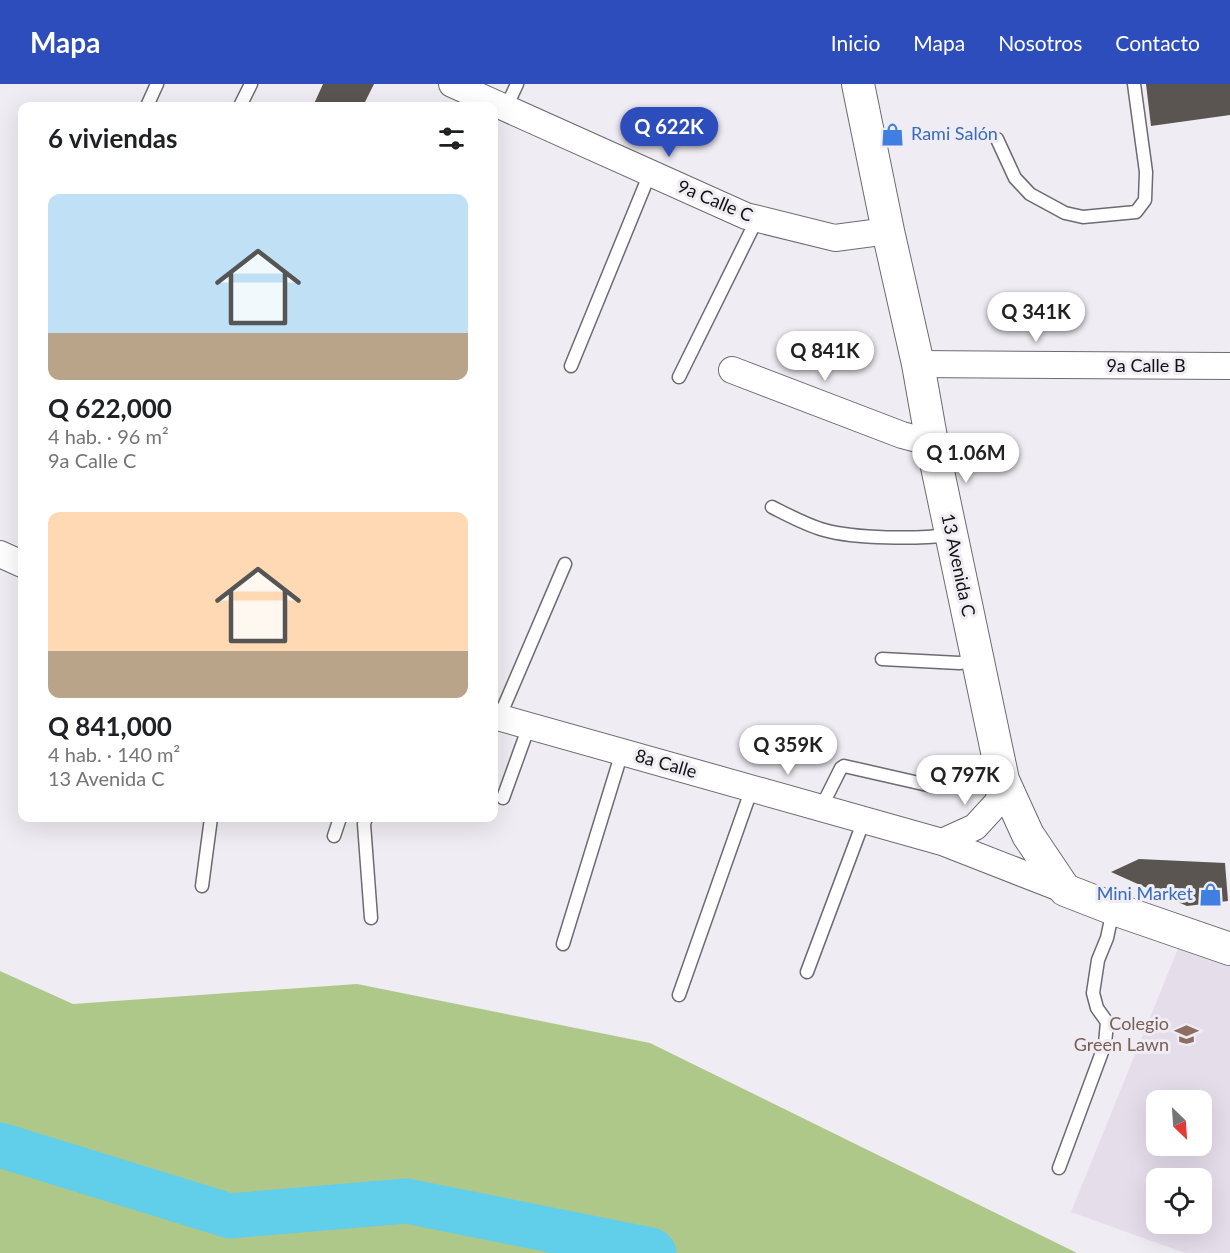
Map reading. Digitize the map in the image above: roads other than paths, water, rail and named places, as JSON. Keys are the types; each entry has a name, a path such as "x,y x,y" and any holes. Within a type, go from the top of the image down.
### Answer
{"street":[{"name":"9a Calle C","path":"452,84 492,102"},
{"name":"13 Avenida C","path":"858,84 1003,780 1028,835 1065,890"},
{"name":"9a Calle C","path":"498,104 746,216 835,238 888,231"},
{"name":"9a Calle B","path":"918,364 1230,366"},
{"path":"732,370 902,435 932,442"},
{"path":"0,554 18,562"},
{"name":"8a Calle","path":"498,718 942,842 1114,909 1230,949"},
{"path":"942,842 975,827 998,802 1003,780"}],"lane":[{"path":"149,102 157,84"},
{"path":"242,102 250,84"},
{"path":"506,108 517,84"},
{"path":"997,139 1015,178 1030,194 1065,213 1083,217 1136,212 1145,200 1146,172 1134,84"},
{"path":"572,366 650,173"},
{"path":"679,377 757,219"},
{"path":"772,507 823,530 857,535 929,537 951,535"},
{"path":"498,713 565,564"},
{"path":"882,658 959,663 978,661"},
{"path":"502,798 529,726"},
{"path":"563,944 622,752"},
{"path":"821,808 844,766 932,786"},
{"path":"679,995 752,788"},
{"path":"807,972 864,820"},
{"path":"202,886 210,822"},
{"path":"334,836 339,822"},
{"path":"365,822 364,833 371,918"},
{"path":"1059,1168 1105,1044 1107,1022 1097,1008 1093,993 1098,960 1107,938 1114,909"}],"waterway":[{"path":"0,1145 230,1216 406,1201 651,1250 654,1253"}],"place":[{"name":"Rami Salón","path":"893,134"},
{"name":"Mini Market","path":"1211,894"},
{"name":"Colegio Green Lawn","path":"1187,1034"}]}
